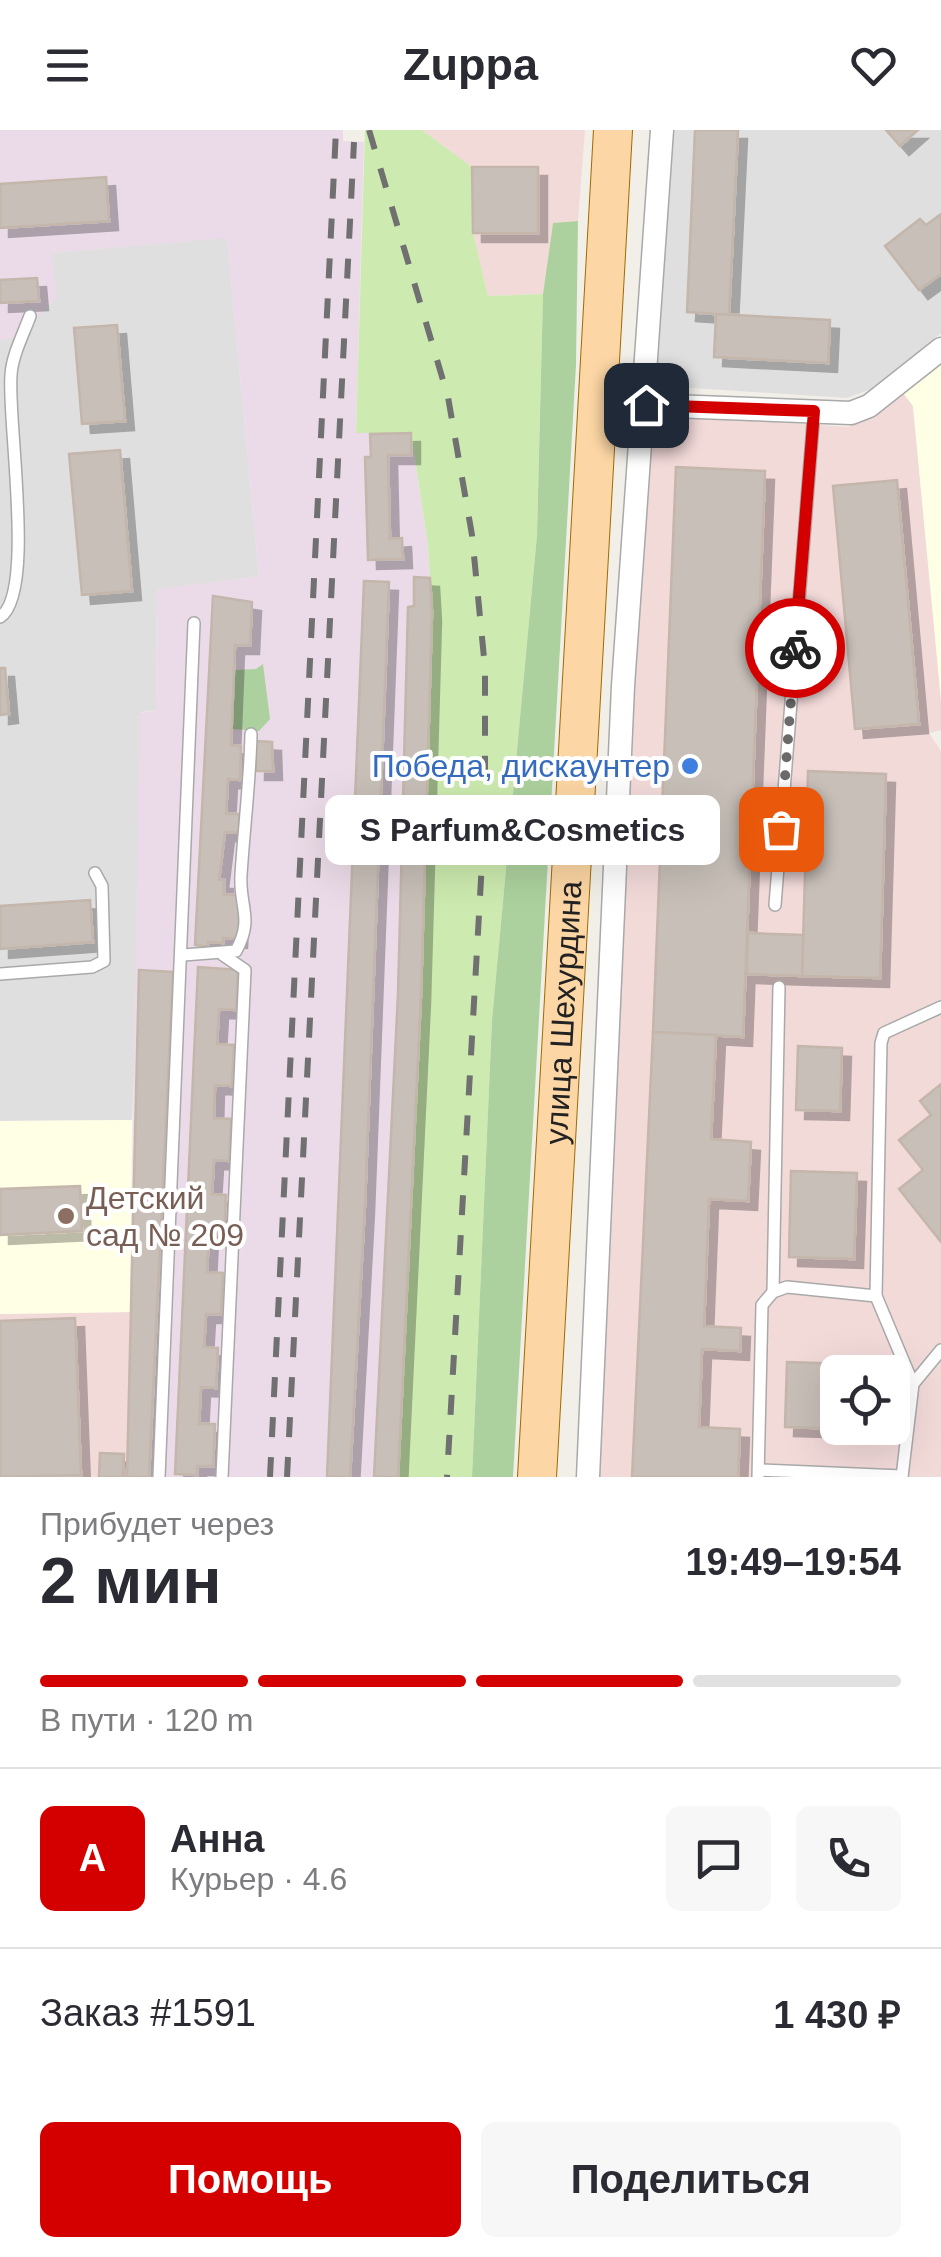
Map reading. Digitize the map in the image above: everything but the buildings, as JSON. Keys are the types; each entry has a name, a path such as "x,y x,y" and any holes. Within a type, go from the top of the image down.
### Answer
{"main road":[{"name":"улица Шехурдина","path":"537,1477 613,130"}],"street":[{"path":"588,1477 617,812 662,130"},
{"path":"646,405 852,413 869,406 941,349"}],"lane":[{"path":"0,617 8,612 15,594 17,516 6,403 10,373 30,316"},
{"path":"775,904 814,411"},
{"path":"0,517 17,516"},
{"path":"159,1477 194,623"},
{"path":"183,955 223,955 236,951 245,935 247,910 240,880 249,817 252,734"},
{"path":"572,884 617,812"},
{"path":"0,974 92,967 104,961 102,886 95,873"},
{"path":"222,1477 245,970 223,955"},
{"path":"773,1292 779,987"},
{"path":"876,1296 787,1288 773,1292 762,1304 759,1473 902,1476 912,1384 876,1296 881,1044 884,1033 898,1024 941,1007"},
{"path":"912,1384 941,1350"}],"shaded area":[{"path":"0,130 343,130 343,141 364,142 356,433 411,433 428,545 432,612 398,1477 127,1477 140,713 156,710 157,589 259,576 227,238 51,253 57,298 15,338 0,340"},
{"path":"422,130 585,130 578,221 553,223 543,294 488,296 473,233 472,167"},
{"path":"668,130 941,130 941,333 869,390 847,398 677,387 663,378 657,367"},
{"path":"227,237 259,576 157,590 156,710 141,712 139,970 132,1120 0,1121 0,340 15,337 51,253"},
{"path":"941,359 941,700 913,406 901,390"},
{"path":"901,390 913,406 941,700 941,730 929,733 941,751 941,1477 598,1477 644,436 653,420 674,415 849,427"},
{"name":"Детский сад № 209","path":"132,1120 130,1312 0,1314 0,1121"},
{"path":"130,1312 127,1477 0,1477 0,1314"}],"green space":[{"path":"365,130 422,130 472,167 473,233 488,296 543,294 537,535 492,1020 472,1477 398,1477 432,612 428,545 411,433 356,433"},
{"path":"578,221 576,365 513,1477 472,1477 492,1020 537,535 543,294 553,223"},
{"path":"263,664 270,719 259,731 232,729 234,670 256,669"}],"railway":[{"path":"270,1477 336,130"},
{"path":"369,130 448,397 472,535 485,668 485,809 447,1477"},
{"path":"287,1477 354,142"}],"way so far":[{"path":"781,829 795,648"}],"place":[{"name":"Победа, дискаунтер","path":"690,766"},
{"name":"S Parfum&Cosmetics","path":"781,829"},
{"name":"Детский сад № 209","path":"66,1216"}],"route":[{"path":"646,405 814,411 795,648"}]}
